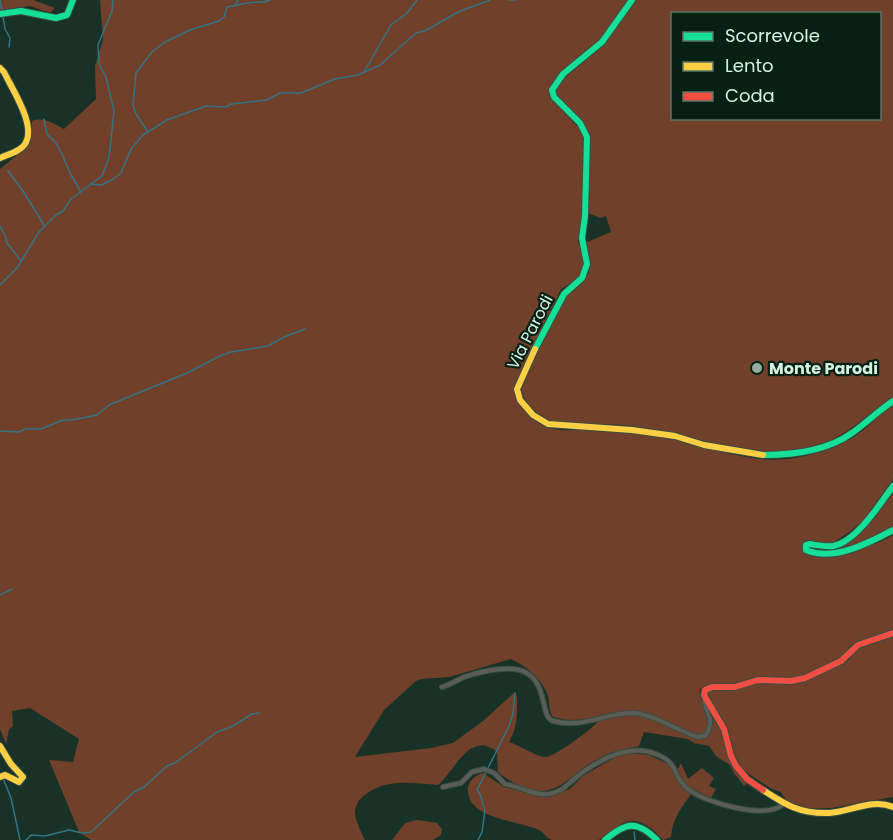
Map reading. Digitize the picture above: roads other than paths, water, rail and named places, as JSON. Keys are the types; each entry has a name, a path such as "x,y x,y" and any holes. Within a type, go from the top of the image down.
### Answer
{"street":[{"path":"0,14 21,11 60,18 67,15 73,0"},
{"name":"Via Parodi","path":"632,0 602,42 563,74 552,90 554,97 580,123 587,136 585,216 582,238 587,264 582,278 564,294 522,375 517,389 520,400 533,415 555,426 632,430 675,436 736,452 775,456 789,455 834,443 852,434 893,400"},
{"path":"0,68 23,110 27,135 22,147 0,158"},
{"path":"893,486 870,517 851,535 836,545 809,544 806,550 813,554 828,554 858,545 893,530"},
{"path":"442,687 466,676 487,671 525,672 535,679 543,696 547,718 551,720 578,723 636,713 698,737 706,735 710,726 711,716 704,703 704,692 707,688 730,688 758,680 791,681 805,678 841,661 853,648 862,643 893,633"},
{"path":"704,698 723,726 731,756 743,775 784,803 800,811 830,813 884,803 893,807"},
{"path":"0,746 23,779 18,782 2,776"},
{"path":"443,787 461,783 472,772 484,769 494,772 505,784 548,794 567,787 582,772 617,753 636,750 656,754 670,761 676,768 682,783 693,793 709,800 760,812 773,810 784,803"},
{"path":"605,840 624,825 632,824 644,828 657,840"}],"waterway":[{"path":"0,0 2,11"},
{"path":"0,285 17,268 39,232 63,211 71,199 102,176 109,158 114,111 106,77 99,64 98,45 112,11 113,0"},
{"path":"235,5 238,0"},
{"path":"148,132 133,105 136,73 152,52 165,42 190,30 219,21 224,17 227,7 270,0"},
{"path":"364,72 391,25 407,13 417,0"},
{"path":"90,184 101,185 121,173 131,149 143,135 167,120 206,106 226,107 231,104 267,100 280,93 301,93 335,79 358,75 380,65 416,33 425,31 458,12 490,0"},
{"path":"509,0 516,0"},
{"path":"3,16 5,29 10,38 9,47"},
{"path":"44,119 47,134 56,143 81,192"},
{"path":"8,171 44,225"},
{"path":"0,226 7,243 21,261"},
{"path":"0,431 19,432 25,429 41,429 63,420 97,415 109,405 187,373 220,356 268,346 305,329"},
{"path":"0,595 12,589"},
{"path":"478,840 482,832 485,810 477,790 509,726 515,693"},
{"path":"26,840 31,835 45,836 69,830 82,833 91,832 134,792 144,787 167,766 175,763 217,732 231,727 252,714 259,713"},
{"path":"3,778 11,798 20,840"},
{"path":"634,832 635,840"}],"place":[{"name":"Monte Parodi","path":"757,368"}]}
